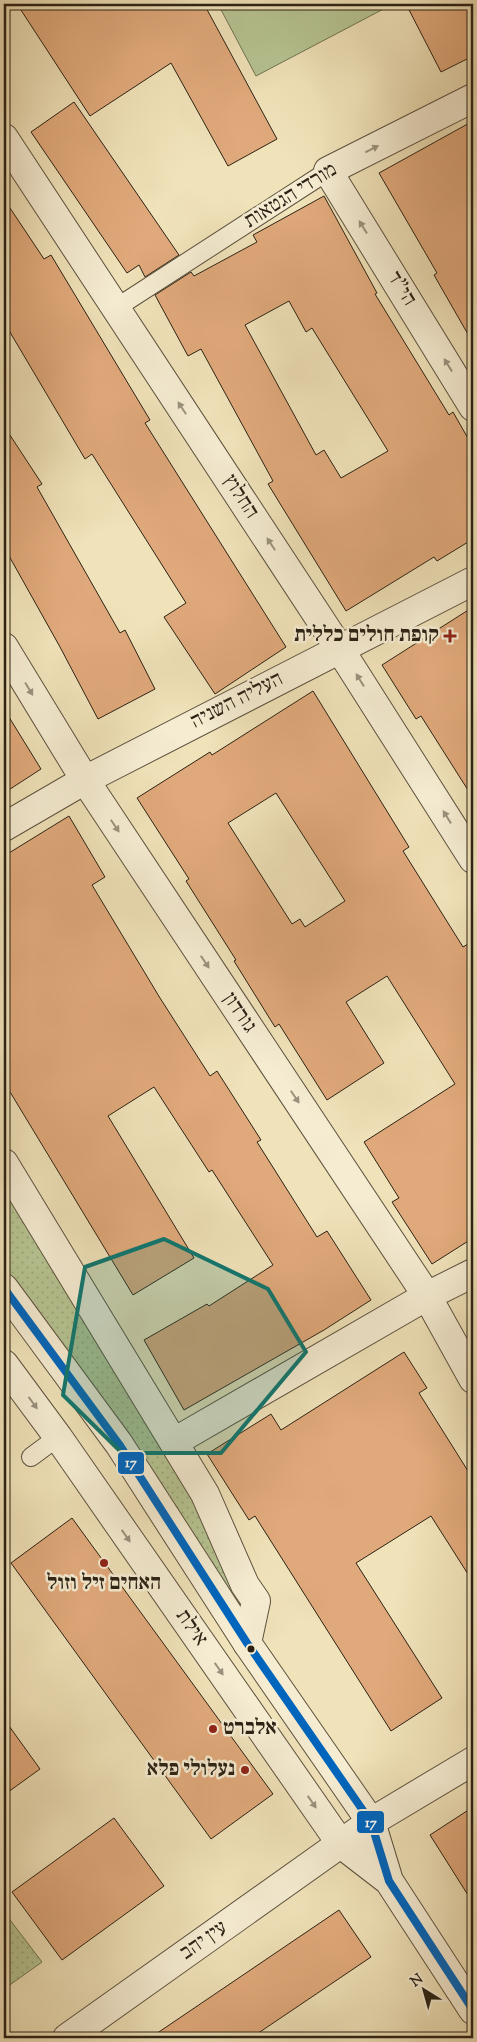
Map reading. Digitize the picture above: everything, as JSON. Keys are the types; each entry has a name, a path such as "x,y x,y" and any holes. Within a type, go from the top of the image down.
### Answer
{"street":[{"name":"מורדי הגטאות","path":"328,171 473,98"},
{"name":"החלוץ","path":"4,138 339,648 473,858"},
{"name":"הי\"ד","path":"328,171 473,407"},
{"name":"העליה השניה","path":"4,828 84,780 473,581"},
{"name":"גורדון","path":"4,647 84,780 427,1296 473,1379"},
{"path":"4,1163 205,1494 245,1585 256,1601 247,1643"},
{"path":"174,1442 427,1296 473,1273"},
{"name":"אילת","path":"4,1288 119,1444 247,1643 371,1822 389,1881 473,2010"},
{"name":"אילת","path":"4,1364 58,1437 341,1844 389,1881"},
{"name":"עין יהב","path":"67,2038 371,1822 473,1761"}],"lane":[{"name":"מורדי הגטאות","path":"116,308 328,171"},
{"path":"31,1457 58,1437"}],"highlighted area":[{"path":"164,1239 268,1289 306,1352 221,1453 122,1453 63,1395 85,1267"}],"green space":[{"path":"218,4 393,4 256,76"},
{"path":"4,1174 198,1497 247,1598 232,1610 4,1290"},
{"path":"4,1912 42,1962 4,1989"}],"building":[{"path":"17,4 204,4 277,139 228,166 171,63 90,116"},
{"path":"406,4 473,4 473,56 441,72"},
{"path":"74,102 179,255 145,277 139,265 127,273 31,132"},
{"path":"473,121 473,343 434,275 437,273 379,173"},
{"path":"324,196 377,293 375,294 449,415 453,412 473,447 473,539 437,561 434,557 346,611 268,484 273,481 201,349 188,356 155,295 191,272 194,276 257,242 253,235","holes":["289,301 306,332 312,328 388,451 341,478 324,450 316,455 245,325"]},
{"path":"4,199 44,259 51,255 150,420 145,423 286,647 215,694 164,617 186,603 92,454 85,459 4,322"},
{"path":"4,426 42,484 37,487 120,633 125,630 155,689 98,719 4,547"},
{"name":"קופת חולים כללית","path":"473,607 473,798 421,716 416,719 382,665"},
{"path":"313,691 409,847 403,851 463,947 473,941 473,1238 432,1264 392,1202 399,1198 364,1142 455,1084 387,976 346,1002 384,1063 327,1100 279,1024 275,1027 234,961 236,960 186,881 189,879 137,798 210,752 212,755","holes":["276,793 345,901 305,927 300,919 292,924 228,823"]},
{"path":"4,709 41,769 4,793"},
{"path":"69,816 105,877 92,885 160,998 210,1076 217,1071 261,1140 257,1142 317,1237 327,1231 371,1300 324,1330 184,1410 144,1340 207,1304 209,1306 273,1265 212,1170 209,1172 154,1087 108,1116 194,1258 133,1295 4,1082 4,856"},
{"path":"404,1352 427,1388 419,1393 473,1479 473,1582 431,1516 356,1563 442,1698 391,1731 255,1516 249,1520 207,1454 271,1414 281,1430"},
{"path":"72,1518 273,1794 211,1839 11,1563"},
{"path":"4,1719 40,1769 4,1795"},
{"path":"473,1807 473,1903 430,1835"},
{"path":"114,1818 164,1886 62,1960 12,1892"},
{"path":"339,1910 371,1957 251,2038 150,2038"}],"transit line":[{"name":"17","path":"4,1288 119,1444 247,1643 371,1822 389,1881 473,2010"}],"place":[{"name":"קופת חולים כללית","path":"450,636"},
{"name":"האחים זיל וזול","path":"104,1563"},
{"name":"אלברט","path":"213,1729"},
{"name":"נעלולי פלא","path":"245,1770"}]}
